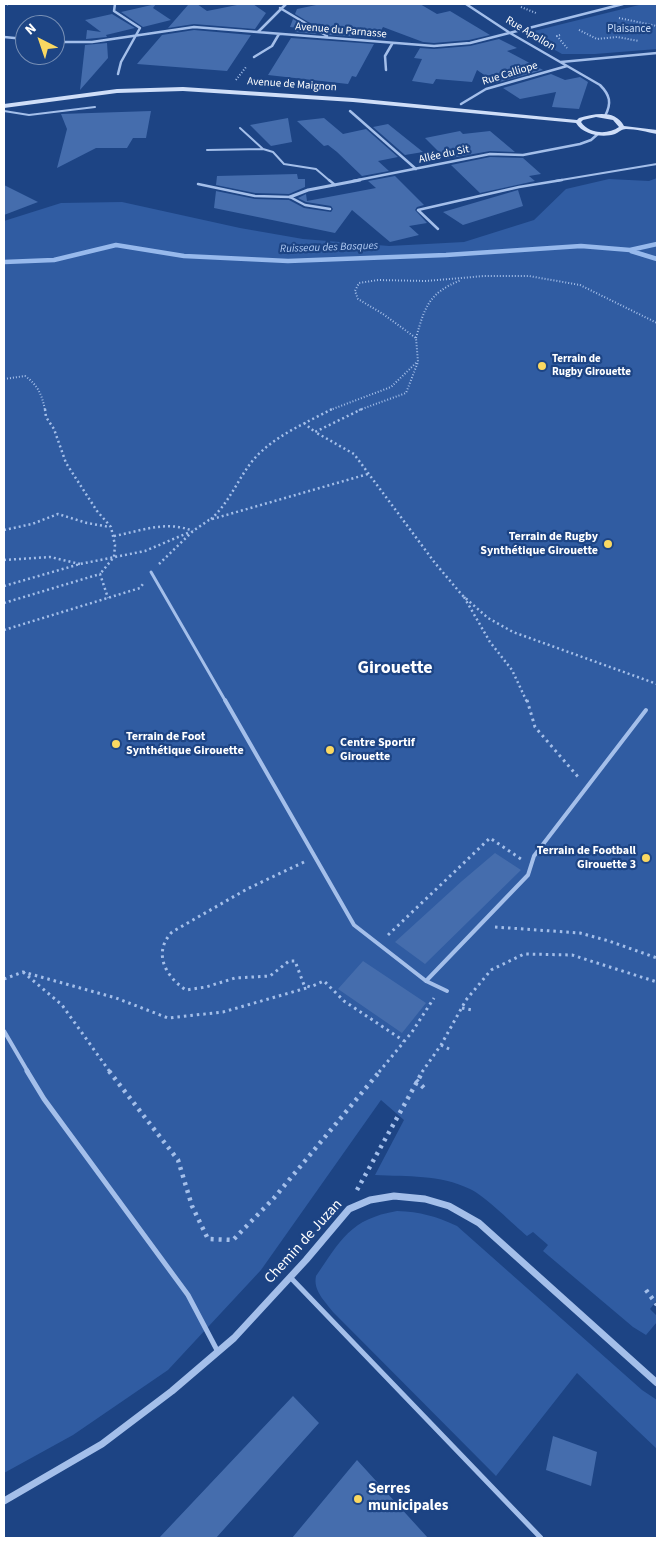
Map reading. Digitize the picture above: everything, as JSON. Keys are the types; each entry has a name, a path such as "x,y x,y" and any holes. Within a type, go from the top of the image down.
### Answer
{"street":[{"path":"115,4 114,11 140,28 120,62 118,74"},
{"path":"258,32 286,4"},
{"name":"Rue Apollon","path":"466,4 510,33 606,90 610,100 609,109 605,116"},
{"name":"Avenue du Parnasse","path":"65,42 88,43 175,28 194,27 392,44 450,45 470,43 623,4"},
{"path":"280,8 329,38"},
{"path":"254,57 272,46 280,34"},
{"path":"386,70 385,56 392,44"},
{"path":"561,62 657,53"},
{"name":"Rue Calliope","path":"461,104 486,89 567,66"},
{"name":"Avenue de Maignon","path":"4,108 117,91 183,89 353,100 578,122"},
{"path":"350,111 416,169"},
{"path":"622,127 618,120 605,116 587,116 578,122 582,128 599,134 613,132 622,127 657,132"},
{"name":"Allée du Sit","path":"290,197 308,190 490,154 522,155 580,144 591,140 599,134"},
{"name":"Chemin de Juzan","path":"4,1501 102,1444 172,1391 234,1338 349,1209 370,1200 394,1196 425,1200 449,1206 479,1224 657,1383"}],"lane":[{"path":"4,108 29,115 95,107"},
{"path":"240,128 263,149"},
{"path":"207,150 263,149 274,152 284,164 316,169 334,185"},
{"path":"438,229 418,210 519,187 657,164"},
{"path":"198,184 255,196 290,197 305,205 330,209"},
{"path":"151,572 354,925 426,981 447,991"},
{"path":"426,981 528,875 534,856 646,710"},
{"path":"4,1031 44,1099 188,1295 218,1352"},
{"path":"290,1277 541,1538"}],"path":[{"path":"4,5 10,4"},
{"path":"615,17 657,26"},
{"path":"614,20 621,19"},
{"path":"574,31 584,28"},
{"path":"579,30 597,39 617,36 641,41"},
{"path":"563,34 557,36 570,51"},
{"path":"233,85 254,57"},
{"path":"416,338 383,314 358,299 355,291 359,283 378,280 426,281 530,276 580,285 657,323"},
{"path":"315,432 372,404 406,393 418,362 416,338 429,300 440,287 467,278"},
{"path":"4,630 140,588 151,572 193,531 223,508 254,459 280,437 340,405 391,387 418,362"},
{"path":"4,379 25,376 35,383 43,399 46,417 54,429 66,463 97,511 111,527 114,536 114,557 100,574 4,603"},
{"path":"304,424 354,454 435,563 462,594 488,618 513,632 657,684"},
{"path":"209,520 368,474"},
{"path":"4,530 32,524 58,514 87,523 111,527"},
{"path":"114,536 157,526 183,525 193,531"},
{"path":"4,586 80,564 145,551 193,531"},
{"path":"4,560 50,557 80,564"},
{"path":"100,574 108,598"},
{"path":"462,594 490,642 512,670 526,698 535,727 586,786"},
{"path":"378,944 490,838 531,866"},
{"path":"310,987 304,985 296,961 289,961 270,976 235,978 186,990 173,981 164,965 162,950 166,939 174,930 266,878 315,858"},
{"path":"482,923 496,928 551,929 581,933 657,958"},
{"path":"349,1209 366,1170 416,1080 462,1008 491,970 524,954 572,955 657,982"},
{"path":"23,972 62,1004 136,1109 178,1160 192,1206 208,1238 233,1240 274,1198 404,1041 441,988"},
{"path":"4,979 23,972 116,998 168,1018 222,1012 310,987 324,980 344,1001 404,1041"},
{"path":"462,1008 472,1010"},
{"path":"440,1045 451,1050"},
{"path":"416,1080 426,1090"},
{"path":"646,1290 657,1305"}],"green space":[{"name":"Plaisance","path":"643,4 657,4 657,49 595,54 562,54 532,37 534,31"},
{"path":"657,178 657,1300 650,1309 657,1316 657,1322 646,1335 633,1327 543,1251 548,1245 533,1232 527,1236 491,1204 470,1189 458,1184 435,1179 375,1175 404,1120 381,1100 261,1270 168,1370 73,1435 4,1473 4,221 61,203 122,202 240,228 303,239 389,246 464,242 534,220 566,189 609,179 649,181"},
{"path":"397,1211 428,1215 457,1226 642,1390 657,1400 657,1449 577,1373 496,1476 333,1312 323,1300 316,1286 316,1276 348,1233 368,1219"}],"building":[{"path":"156,4 153,8 171,20 143,27 121,12"},
{"path":"197,4 207,11 242,4 253,4 266,13 255,29 194,24 168,28 188,5"},
{"path":"321,4 420,4 437,14 450,11 490,35 469,40 434,43 423,42 383,27 377,38 330,35 295,14 297,9"},
{"path":"112,14 135,28 106,35 107,37 86,39 87,30 101,32 85,20"},
{"path":"293,19 317,34 295,32 298,28 290,27"},
{"path":"194,30 251,35 227,71 137,64 162,35"},
{"path":"291,38 374,44 356,77 352,76 348,84 268,75"},
{"path":"499,39 517,48 507,51 543,70 496,83 477,70 472,82 436,79 433,84 412,81 422,59 414,58 420,48 434,49 470,46"},
{"path":"107,43 108,58 80,90 85,45"},
{"path":"551,74 565,80 580,77 588,82 579,109 552,107 556,92 520,99 503,88"},
{"path":"151,111 146,138 133,138 127,148 96,148 57,168 67,129 61,114"},
{"path":"288,118 292,142 271,146 250,125"},
{"path":"324,118 343,134 366,129 398,157 378,161 389,171 362,176 337,152 328,145 324,146 297,121"},
{"path":"388,124 423,152 405,155 373,127"},
{"path":"460,131 463,134 490,131 515,152 490,151 446,159 425,138"},
{"path":"490,157 523,158 541,174 529,176 535,181 480,193 451,165"},
{"path":"297,174 298,179 305,179 305,187 289,194 255,193 216,185 217,176"},
{"path":"395,176 424,205 417,207 415,210 427,223 409,226 419,235 390,242 352,210 335,233 214,208 216,191 255,199 289,200 304,208 331,212 333,209 331,206 306,202 298,198 306,194 307,201 376,188 368,181"},
{"path":"4,185 38,202 4,215"},
{"path":"518,190 523,206 463,225 443,212"},
{"path":"495,853 521,870 425,964 395,942 462,881"},
{"path":"363,961 426,1003 402,1033 338,989"},
{"path":"293,1396 319,1423 216,1538 159,1538"},
{"path":"553,1436 597,1452 591,1486 546,1470"},
{"name":"Serres municipales","path":"357,1460 428,1538 292,1538"}],"waterway":[{"name":"Ruisseau des Basques","path":"4,262 54,260 116,245 184,256 288,261 446,255 581,246 630,250 657,244"},
{"path":"631,251 657,259"}],"place":[{"name":"Terrain de Rugby Girouette","path":"542,366"},
{"name":"Terrain de Rugby Synthétique Girouette","path":"608,544"},
{"name":"Terrain de Foot Synthétique Girouette","path":"116,744"},
{"name":"Centre Sportif Girouette","path":"330,750"},
{"name":"Terrain de Football Girouette 3","path":"646,858"},
{"name":"Serres municipales","path":"358,1499"}],"district":[{"name":"Girouette","path":"395,669"}]}
